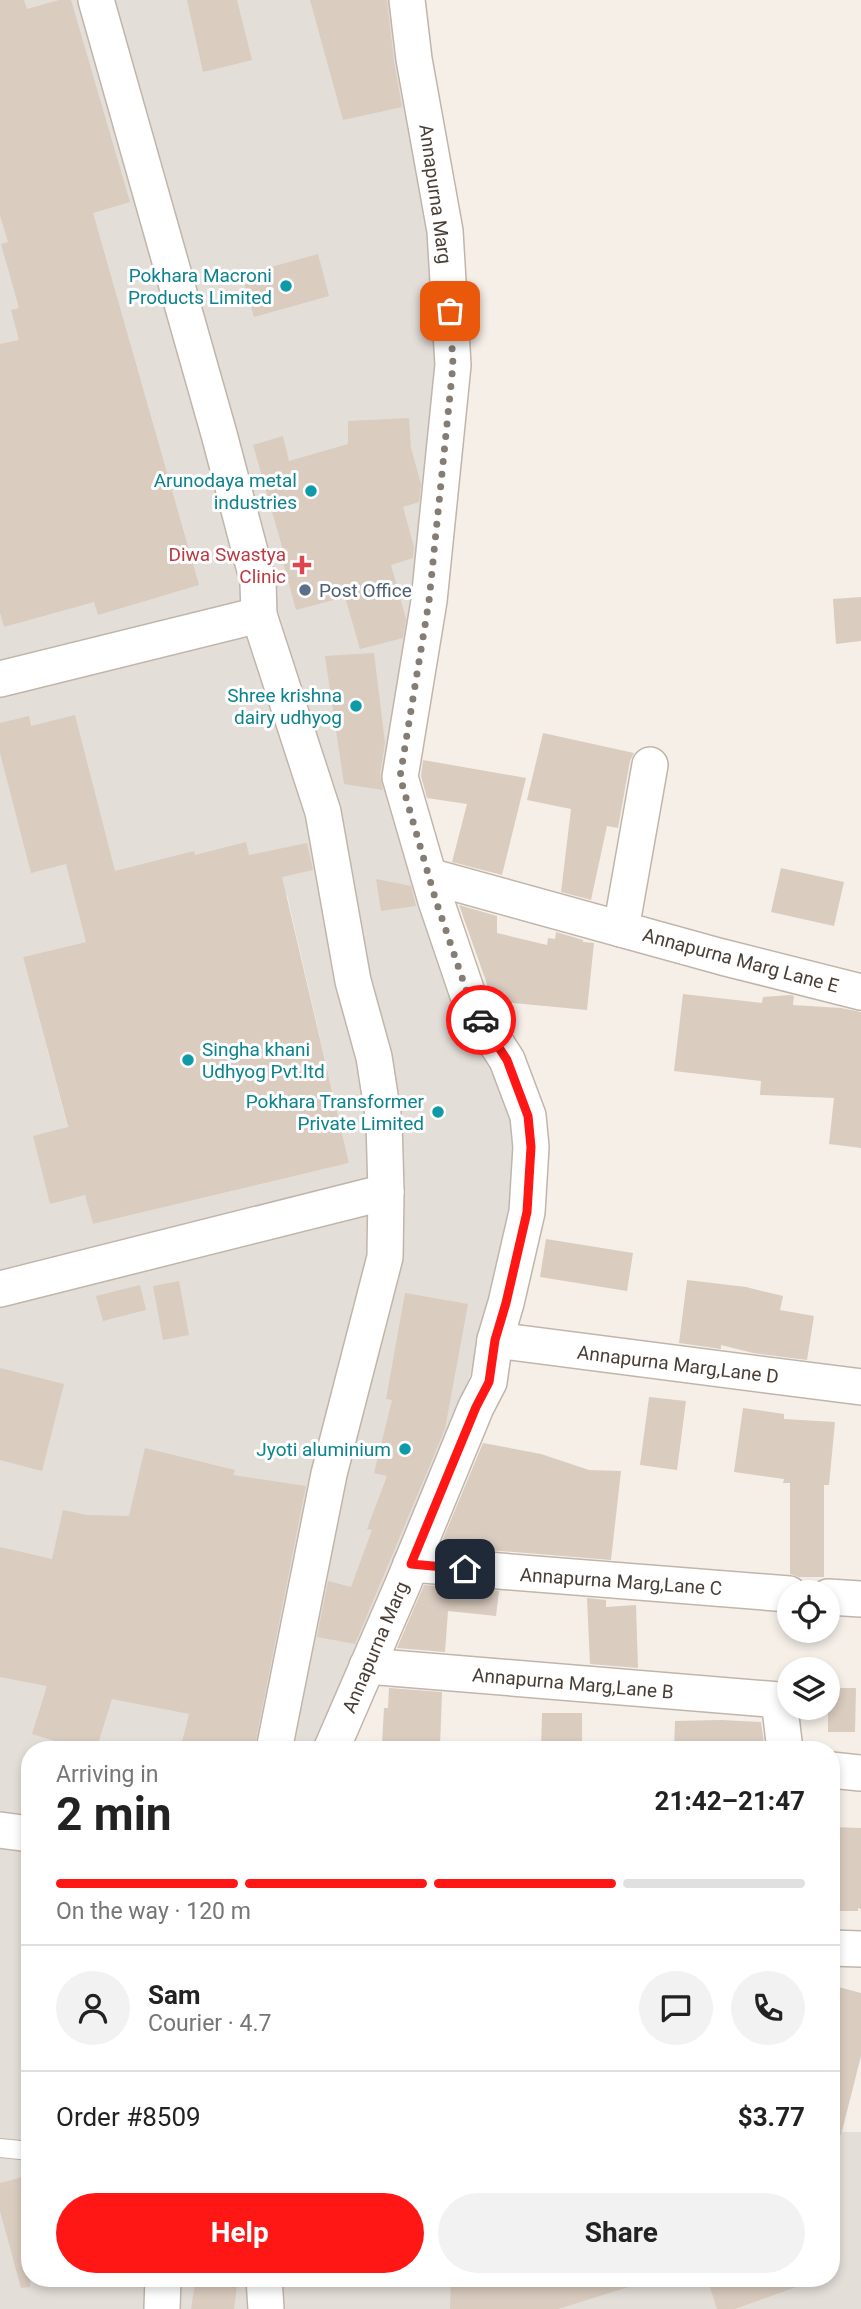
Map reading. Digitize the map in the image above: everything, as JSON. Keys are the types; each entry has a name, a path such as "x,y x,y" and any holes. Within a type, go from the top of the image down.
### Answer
{"street":[{"path":"96,0 219,434 258,582 259,615 323,812 353,981 374,1057 384,1121 385,1257 330,1474 276,1741"},
{"name":"Annapurna Marg","path":"335,1741 489,1382 495,1340 527,1212 531,1147 528,1116 507,1060 471,1004 400,777 429,601 453,365 445,231 414,59 407,0"},
{"path":"0,679 259,615"},
{"name":"Annapurna Marg Lane E","path":"621,929 650,765"},
{"name":"Annapurna Marg Lane E","path":"429,876 861,992"},
{"path":"0,1289 386,1192"},
{"name":"Annapurna Marg,Lane D","path":"495,1340 861,1387"},
{"name":"Annapurna Marg,Lane C","path":"411,1564 777,1593"},
{"path":"840,1598 861,1599"},
{"name":"Annapurna Marg,Lane B","path":"367,1666 779,1700 784,1741"},
{"path":"840,1771 861,1773"},
{"path":"0,1830 21,1833"},
{"path":"840,1948 861,1949"},
{"path":"162,2309 163,2287"},
{"path":"265,2287 266,2309"}],"lane":[{"path":"0,2148 21,2150"}],"shaded area":[{"path":"0,0 399,0 446,368 385,777 523,1120 517,1219 496,1299 421,1519 317,1741 21,1741 21,2287 254,2287 254,2309 0,2309","holes":["287,895 349,1163 93,1224 23,957"]},
{"path":"840,2132 861,2132 861,2309 278,2309 278,2287 840,2287"}],"building":[{"path":"0,0 24,0 27,9 59,0 71,0 130,202 93,213 199,585 98,615 94,602 4,627 0,612 0,344 19,340 11,310 19,308 1,244 8,242 0,215"},
{"path":"187,0 237,0 252,60 203,72"},
{"path":"310,0 387,0 402,107 343,120"},
{"name":"Pokhara Macroni Products Limited","path":"318,254 329,296 254,317 242,275"},
{"path":"409,418 411,448 421,484 419,502 403,507 414,547 413,558 391,565 406,619 403,638 360,649 345,597 296,610 282,558 285,557 253,445 283,436 289,461 348,444 348,421"},
{"path":"861,597 861,641 836,644 833,599"},
{"path":"374,653 385,743 380,774 383,790 344,784 325,656"},
{"name":"Singha khani Udhyog Pvt.ltd","path":"75,715 115,871 194,851 195,855 246,842 249,855 307,843 313,870 282,877 349,1163 93,1224 85,1195 50,1204 33,1136 68,1127 23,957 86,942 66,864 31,873 0,753 0,723 29,716 31,726"},
{"path":"543,733 634,753 630,761 618,828 607,826 591,900 561,892 571,809 527,800"},
{"path":"423,760 526,778 502,875 452,862 467,804 427,798 421,776"},
{"path":"781,868 844,882 834,926 771,912"},
{"path":"376,879 411,886 416,906 381,911"},
{"path":"459,905 497,916 497,933 547,945 548,938 555,939 556,932 594,943 587,1010 493,1001"},
{"path":"683,994 762,1003 763,997 790,995 794,996 793,1005 861,1012 861,1148 829,1144 834,1098 760,1095 761,1081 674,1071"},
{"path":"546,1239 633,1253 627,1291 540,1277"},
{"path":"687,1280 746,1287 783,1296 780,1310 814,1316 807,1360 753,1353 721,1345 721,1349 679,1343"},
{"path":"179,1281 189,1335 163,1340 153,1286"},
{"path":"140,1285 146,1310 103,1321 96,1296"},
{"path":"405,1293 468,1304 445,1429 355,1644 317,1637 328,1581 351,1587 372,1530 367,1529 387,1476 374,1473 392,1400 386,1399"},
{"path":"0,1368 64,1384 42,1471 0,1460"},
{"path":"649,1397 686,1401 677,1470 640,1465"},
{"path":"743,1408 784,1414 784,1419 835,1422 829,1485 824,1485 824,1577 799,1577 790,1574 790,1483 783,1483 784,1479 734,1472"},
{"path":"483,1443 541,1454 589,1470 621,1471 611,1560 440,1546"},
{"path":"145,1448 235,1470 233,1475 306,1486 256,1741 182,1741 189,1714 112,1699 99,1741 55,1741 32,1734 47,1686 0,1677 0,1547 52,1559 63,1510 87,1515 129,1516"},
{"path":"424,1585 499,1591 496,1616 448,1611 445,1652 397,1648"},
{"path":"587,1598 606,1600 606,1607 636,1605 638,1668 590,1664"},
{"path":"389,1688 442,1692 440,1741 382,1741 384,1708 388,1708"},
{"path":"840,1688 856,1688 855,1732 828,1732 828,1720 840,1720"},
{"path":"542,1713 582,1713 582,1741 541,1741"},
{"path":"675,1721 761,1722 764,1741 674,1741"},
{"path":"840,1827 861,1828 861,1909 858,1908 858,1911 840,1911"},
{"path":"840,1987 861,1993 861,2056 841,2135"},
{"path":"21,2177 21,2287 30,2287 21,2288 0,2211 0,2183"},
{"path":"195,2287 237,2287 234,2309 191,2309"},
{"path":"451,2287 629,2287 558,2309 450,2309"},
{"path":"710,2287 796,2287 735,2309 717,2309"}],"way so far":[{"path":"450,311 453,365 429,601 400,777 436,901 471,1004 481,1020"}],"place":[{"name":"Pokhara Macroni Products Limited","path":"286,286"},
{"name":"Arunodaya metal industries","path":"311,491"},
{"name":"Diwa Swastya Clinic","path":"302,565"},
{"name":"Post Office","path":"305,590"},
{"name":"Shree krishna dairy udhyog","path":"356,706"},
{"name":"Singha khani Udhyog Pvt.ltd","path":"188,1060"},
{"name":"Pokhara Transformer Private Limited","path":"438,1112"},
{"name":"Jyoti aluminium","path":"405,1449"}],"route":[{"path":"465,1569 411,1564 476,1407 489,1382 495,1340 527,1212 531,1147 528,1116 507,1060 481,1020"}]}
